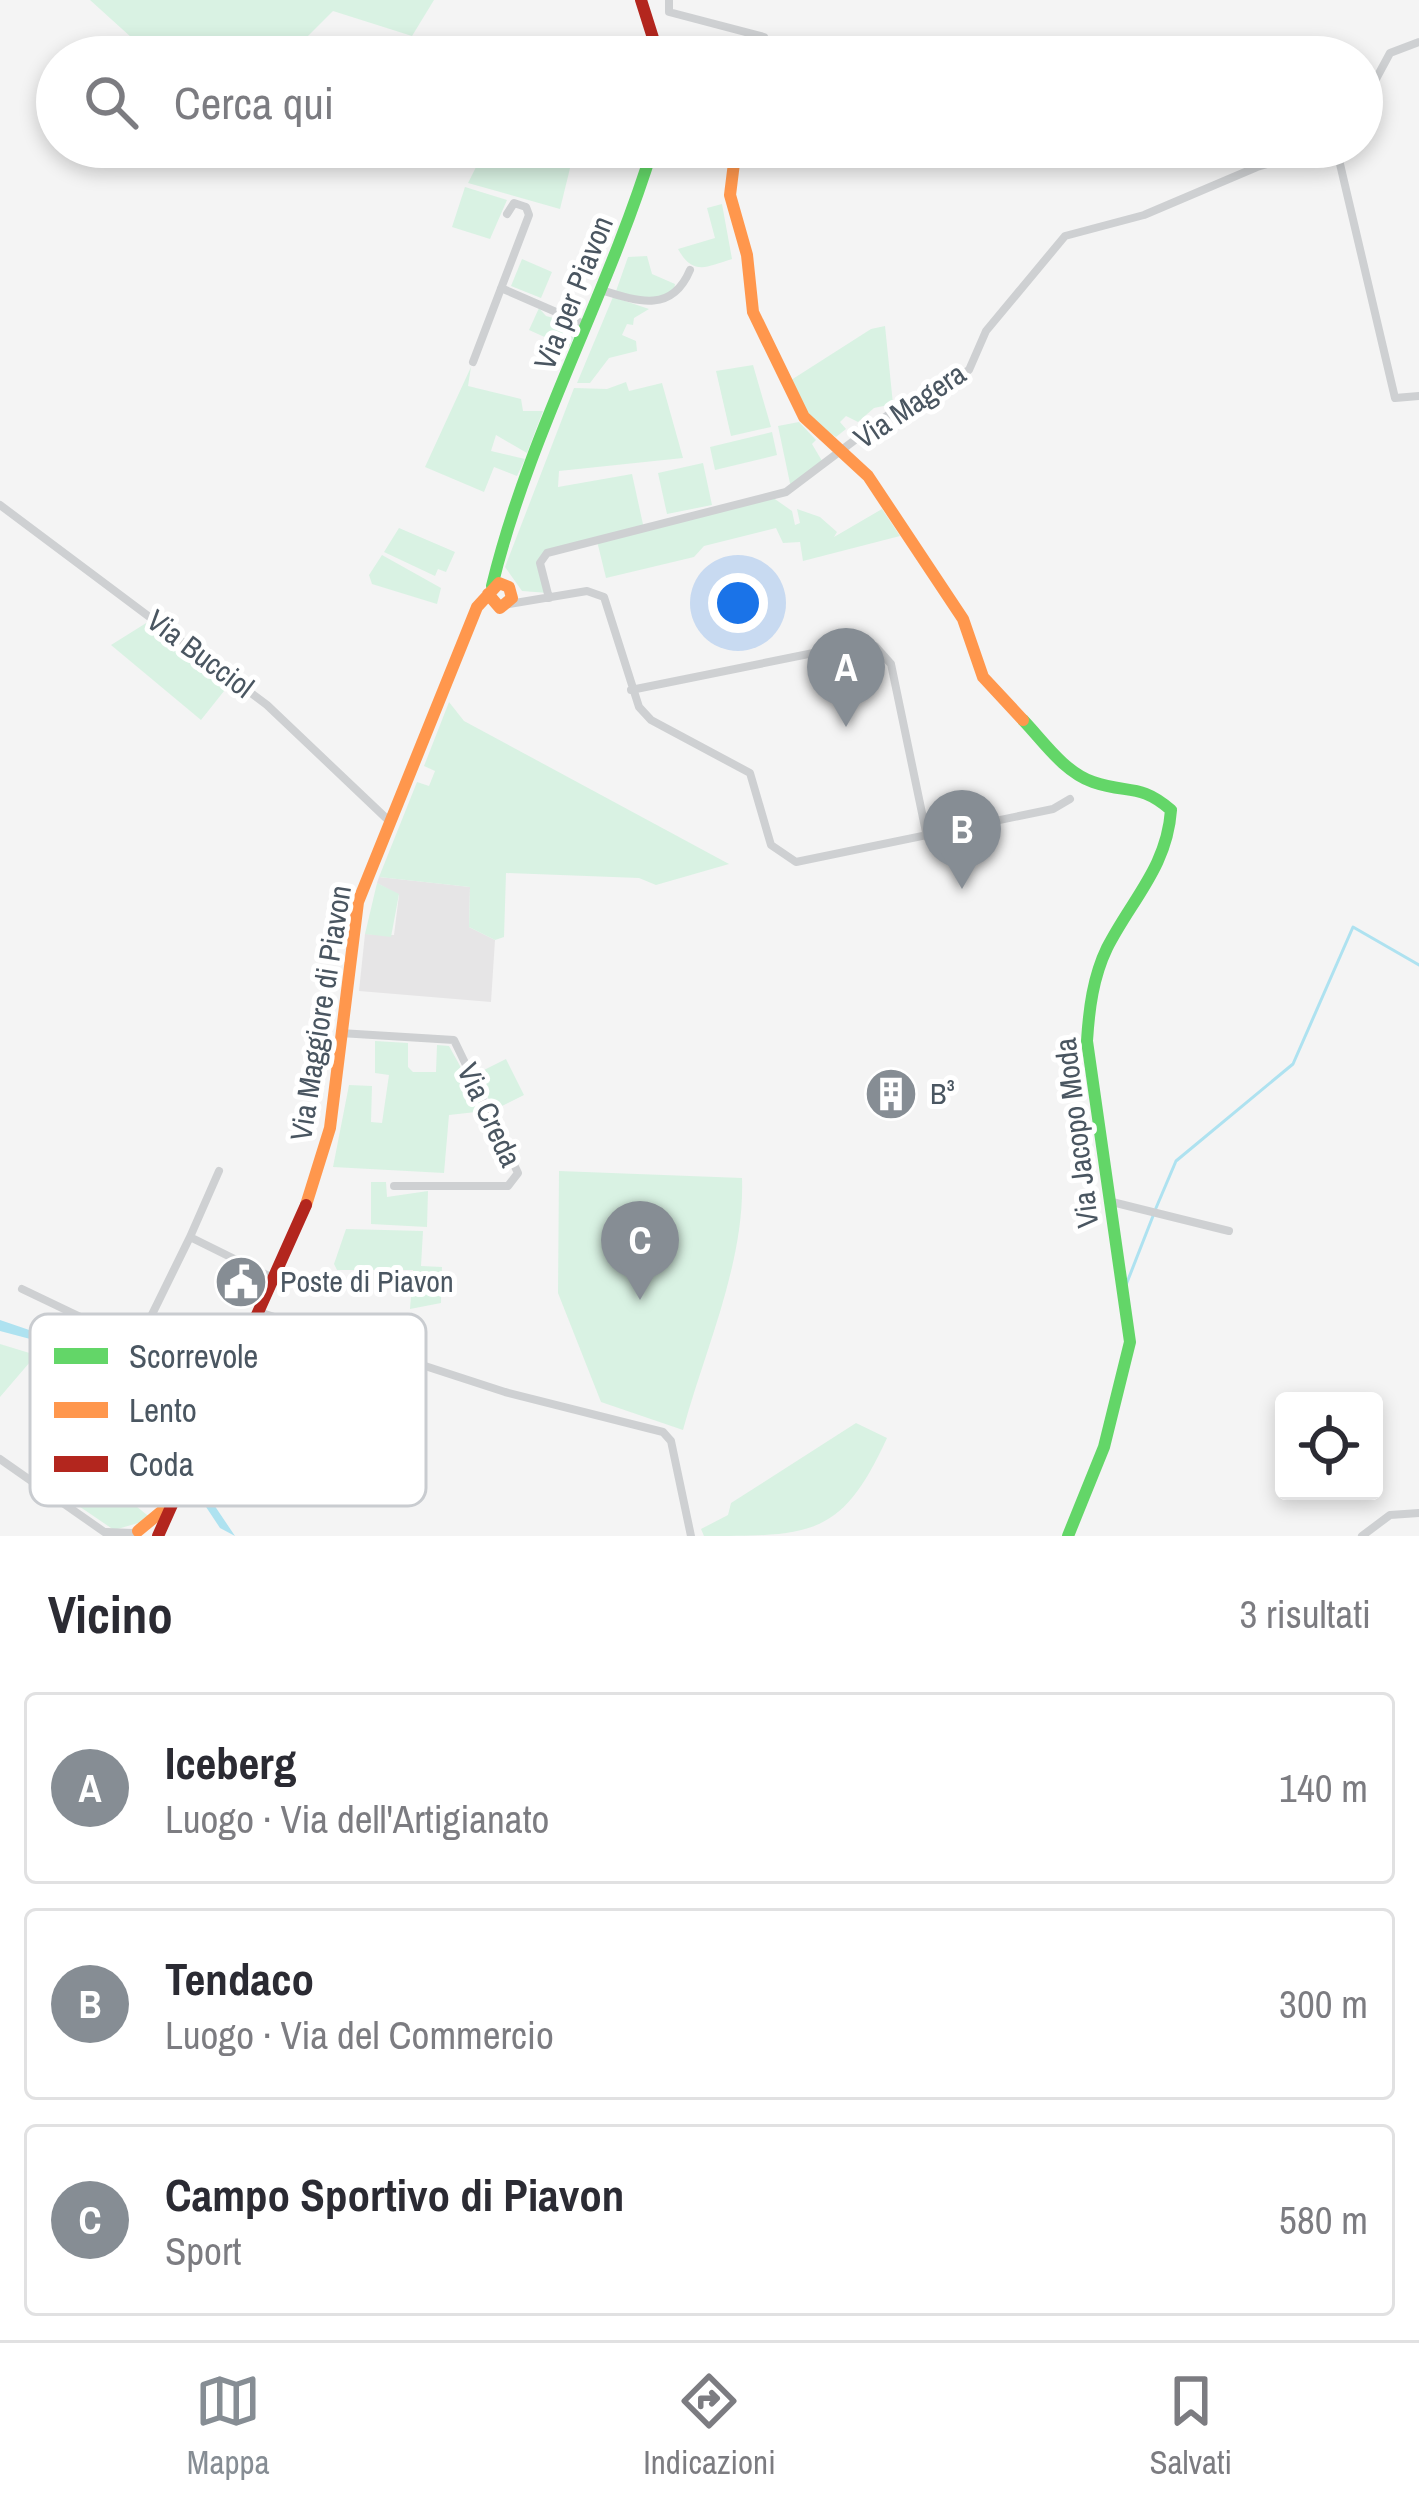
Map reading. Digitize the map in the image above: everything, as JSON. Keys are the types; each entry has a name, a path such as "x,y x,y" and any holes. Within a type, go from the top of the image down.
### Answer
{"street":[{"path":"669,0 669,12 760,36"},
{"path":"638,3 651,36"},
{"path":"1383,66 1390,53 1419,42"},
{"name":"Via per Piavon","path":"500,594 498,553 645,168"},
{"name":"Via Jacopo Moda","path":"733,168 730,195 761,335 804,417 844,451 884,499 964,619 983,677 1080,778 1148,790 1171,810 1149,890 1113,938 1091,994 1087,1041 1130,1352 1103,1447 1068,1536"},
{"name":"Via Magera","path":"844,451 889,415 969,370 986,331 1065,236 1144,215 1252,168"},
{"path":"1341,168 1395,398 1419,397"},
{"path":"473,362 529,215 514,202 507,214"},
{"path":"601,290 655,303 680,291 690,270"},
{"path":"501,288 587,325"},
{"path":"549,598 540,563 548,553 772,497 844,451"},
{"name":"Via Bucciol","path":"0,505 267,704 387,820"},
{"path":"500,594 536,599 587,591 604,597 631,691 647,717 750,773 765,833 787,859 807,864 1053,809 1070,799"},
{"name":"Via Maggiore di Piavon","path":"259,1312 323,1159 355,916 387,820 469,626 500,594"},
{"path":"631,691 858,644 875,646 891,664 927,837"},
{"name":"Via Creda","path":"340,1033 454,1040 518,1172 508,1186 394,1186"},
{"path":"152,1314 219,1171"},
{"path":"1107,1200 1229,1231"},
{"path":"190,1237 274,1279"},
{"path":"22,1289 76,1314"},
{"path":"259,1312 265,1314"},
{"path":"426,1366 505,1392 663,1432 670,1441 691,1536"},
{"path":"0,1459 30,1480"},
{"path":"68,1506 108,1534 142,1534 165,1506"},
{"name":"Via Maggiore di Piavon","path":"142,1534 165,1506"},
{"path":"1362,1536 1390,1515 1419,1513"}],"shaded area":[{"path":"379,877 470,887 469,927 495,940 491,1002 359,991 365,934 394,935 399,895 377,883"}],"green space":[{"path":"90,0 434,0 412,36 333,11 308,36 130,36"},
{"path":"476,168 570,168 560,209 468,183"},
{"path":"465,187 507,200 490,239 452,227"},
{"path":"722,204 732,259 695,266 678,249 715,238 707,208"},
{"path":"647,256 652,274 675,284 673,296 665,300 615,294 628,257"},
{"path":"522,259 552,272 541,298 511,286"},
{"path":"613,297 649,309 634,318 633,325 627,324 622,335 636,341 637,351 609,358 590,383 577,383"},
{"path":"539,308 546,316 579,325 569,348 529,330"},
{"path":"885,326 893,404 874,408 858,422 846,416 840,422 846,429 836,437 813,422 788,382 871,329"},
{"path":"753,365 771,427 731,436 716,371"},
{"path":"471,367 468,386 521,399 523,411 543,411 527,453 496,435 491,451 525,459 517,476 494,467 484,492 425,467"},
{"path":"626,382 629,391 662,383 683,458 559,471 558,487 632,474 644,529 772,497 792,511 795,525 800,523 797,509 820,517 837,532 834,537 882,509 900,536 803,561 800,542 783,543 776,528 704,546 694,557 606,578 597,541 542,557 548,593 522,591 505,567 574,388 607,389"},
{"path":"799,422 816,440 812,444 825,466 791,488 778,426"},
{"path":"772,432 777,455 715,470 710,447"},
{"path":"703,463 712,505 667,514 658,473"},
{"path":"399,528 455,552 446,572 438,569 435,576 384,552"},
{"path":"382,555 441,588 437,604 372,584 369,575"},
{"path":"151,620 232,681 201,720 111,645"},
{"path":"449,702 464,721 729,864 656,885 639,878 506,873 504,937 495,940 469,927 470,887 379,877 417,782 429,786 435,771 424,766"},
{"path":"377,883 399,894 391,937 365,934"},
{"path":"375,1041 408,1043 408,1067 413,1072 436,1072 437,1045 449,1046 485,1111 449,1115 444,1173 333,1167 349,1085 372,1086 371,1122 382,1123 389,1075 375,1073"},
{"path":"506,1059 524,1095 494,1110 476,1074"},
{"path":"559,1171 742,1178 730,1274 683,1430 601,1402 558,1293"},
{"path":"371,1182 386,1182 387,1197 428,1191 427,1227 371,1224"},
{"path":"346,1229 423,1231 421,1266 442,1267 441,1303 410,1309 413,1270 337,1270 334,1264"},
{"path":"0,1344 30,1353 30,1362 0,1397"},
{"path":"856,1423 887,1438 855,1495 838,1512 798,1531 704,1536 701,1529 728,1515 731,1503"},
{"path":"79,1506 136,1506 152,1519 114,1530"}],"water":[{"path":"0,1320 30,1330 30,1339 0,1331"},
{"path":"205,1506 215,1506 235,1536 220,1528"}],"waterway":[{"path":"1156,1208 1176,1161 1293,1064 1353,927 1419,965"},
{"path":"1126,1285 1153,1216"}],"traffic: fast":[{"path":"492,586 526,474 646,168"},
{"path":"1023,720 1073,771 1105,786 1142,792 1171,810 1163,849 1107,948 1091,1005 1087,1041 1130,1342 1104,1447 1068,1536"}],"traffic: slow":[{"path":"733,168 730,195 747,255 753,312 804,417 868,476 963,619 983,677 1023,720"},
{"path":"306,1205 330,1128 358,902 477,607 499,583 509,587 512,598 500,608 488,594"},
{"path":"138,1531 168,1506"}],"traffic: jam":[{"path":"641,0 652,36"},
{"path":"257,1314 306,1205"},
{"path":"158,1536 171,1506"}],"place":[{"name":"Iceberg","path":"846,727"},
{"name":"Tendaco","path":"962,889"},
{"name":"B³","path":"891,1094"},
{"name":"Poste di Piavon","path":"241,1282"},
{"name":"Campo Sportivo di Piavon","path":"640,1300"}]}
